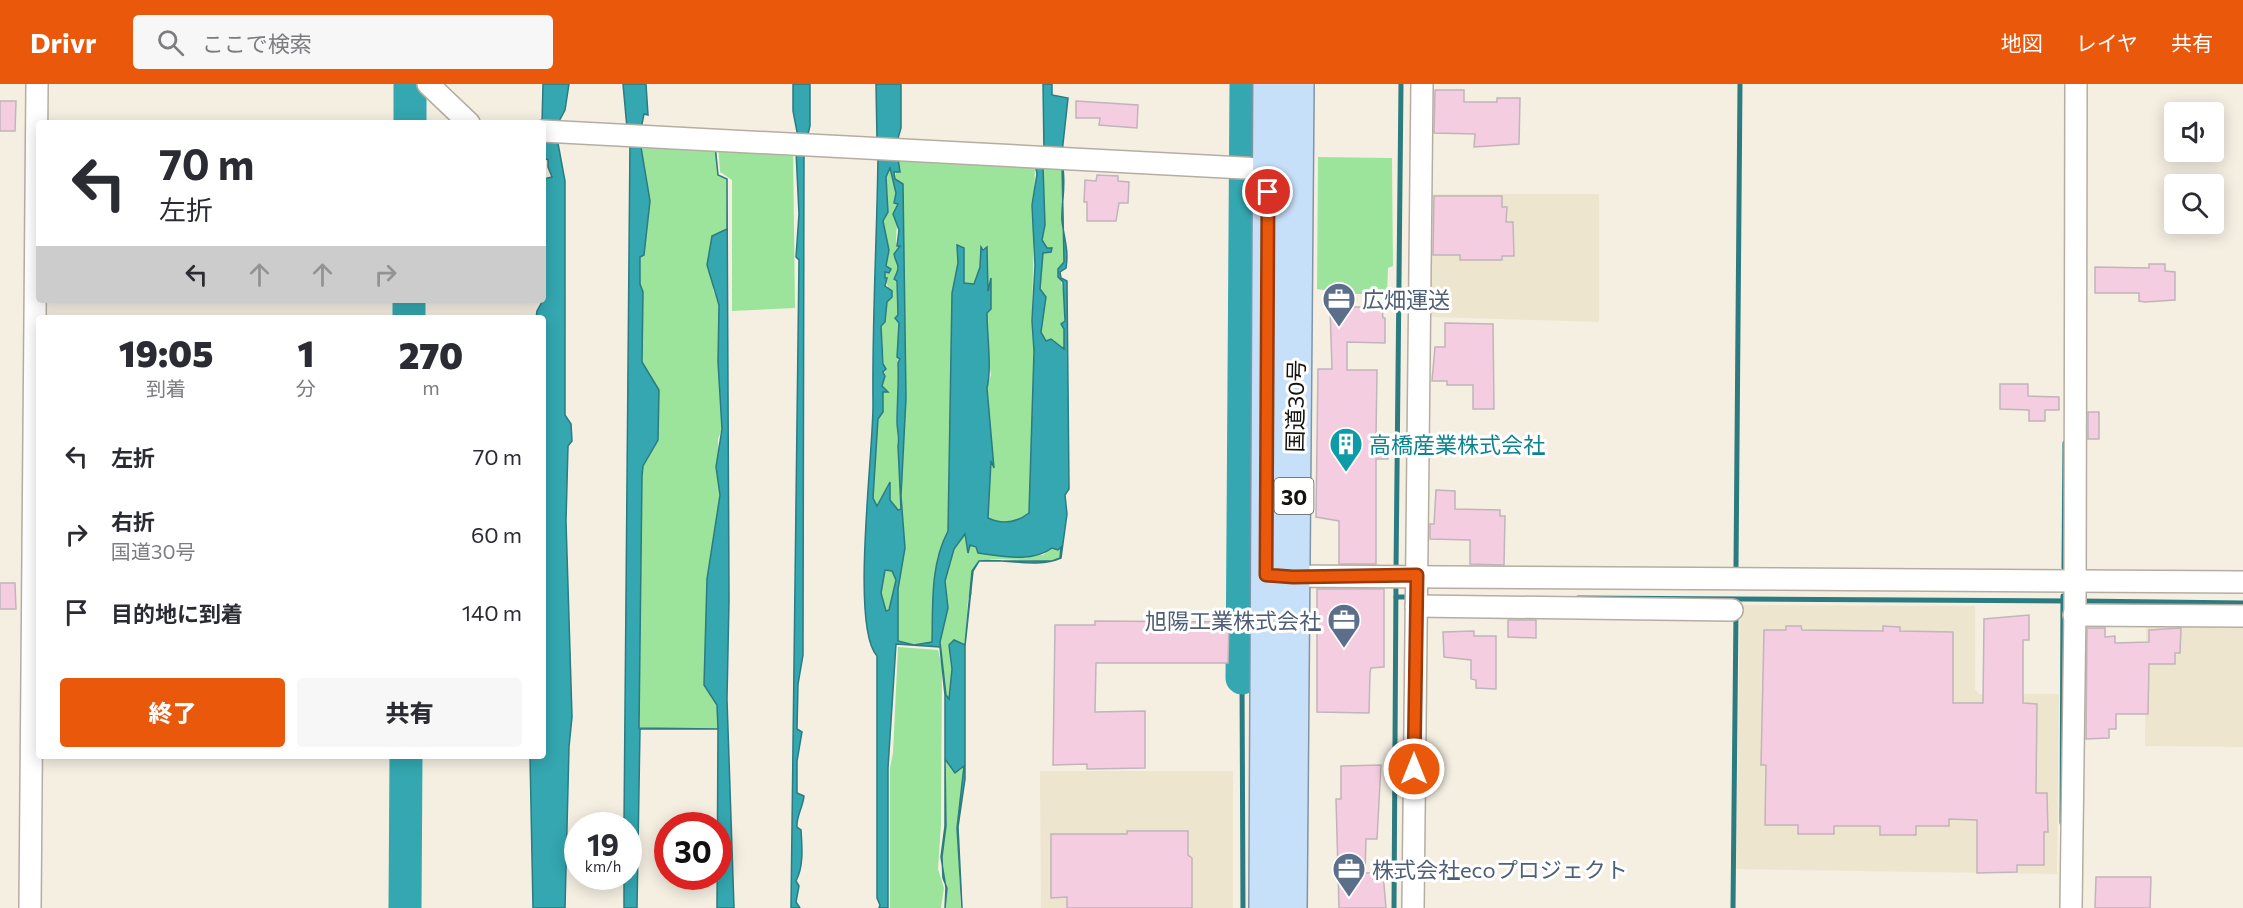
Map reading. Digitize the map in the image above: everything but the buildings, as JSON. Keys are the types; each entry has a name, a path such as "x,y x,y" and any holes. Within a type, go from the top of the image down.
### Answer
{"highway":[{"name":"国道30号","path":"1270,84 1274,170 1279,576 1290,908"},
{"name":"国道30号","path":"1274,170 1297,84"},
{"name":"国道30号","path":"1266,908 1279,576"}],"street":[{"path":"37,84 37,120"},
{"path":"428,84 466,120"},
{"path":"1413,908 1409,586 1422,84"},
{"path":"2071,908 2076,84"},
{"path":"546,131 1274,170"},
{"path":"30,908 36,202"},
{"path":"1279,576 1409,586 1723,599 2074,599 2243,582"},
{"path":"1409,586 1723,599"},
{"path":"2074,599 2243,616"}],"shaded area":[{"path":"1431,194 1599,194 1599,322 1428,317"},
{"path":"1740,605 1975,606 1975,689 1979,694 2059,694 2057,874 1736,869"},
{"path":"2243,620 2243,747 2145,746 2146,621"},
{"path":"1040,771 1233,771 1233,908 1041,908"}],"green space":[{"path":"640,141 715,145 718,175 727,179 727,229 712,236 713,290 719,305 718,362 722,429 718,439 720,495 707,579 704,685 717,705 718,729 639,728 642,476 643,466 658,440 659,391 642,362"},
{"path":"718,145 793,149 795,308 732,311 732,180 720,172"},
{"path":"898,157 1035,163 1032,321 1034,351 1029,513 1009,522 999,522 988,518 990,460 994,466 987,387 991,375 987,347 987,248 981,248 980,267 974,285 964,283 964,248 958,246 958,263 952,293 948,531 935,571 932,643 914,645 898,641 898,589 905,548 902,506 897,510 890,500 889,483 876,507 873,498 878,419 883,412 882,392 888,392 882,386 885,376 881,325 885,322 888,287 885,278 887,253 883,221 888,204 886,177 890,167 896,193 894,203 898,204 896,241 897,246 900,246 899,269 894,278 897,281 901,359 897,427 900,439 901,484 906,398 903,184 895,179"},
{"path":"1318,157 1392,158 1393,266 1388,268 1387,294 1348,294 1317,289"},
{"path":"1062,165 1064,262 1058,269 1064,294 1064,350 1046,341 1041,332 1046,297 1040,289 1043,253 1051,248 1047,248 1042,240 1045,225 1043,166"},
{"path":"966,533 966,543 987,554 1015,557 1043,555 1052,548 1061,546 1060,558 1053,561 991,559 979,561 972,571 972,594 968,598 965,646 949,645 952,669 950,699 946,698 940,642 948,608 945,581 954,549"},
{"path":"885,570 892,571 896,580 889,610 886,611 881,593"},
{"path":"898,647 938,650 942,666 941,825 938,869 944,888 941,908 890,908 890,768 893,753"},
{"path":"945,758 964,765 957,828 961,908 945,908 947,888 943,878 942,857 946,826"}],"water":[{"path":"543,84 569,84 565,110 557,125 546,124 546,120 542,120"},
{"path":"623,84 646,84 648,115 644,114 641,129 627,128"},
{"path":"793,84 810,84 810,126 807,138 798,137 793,111"},
{"path":"876,84 901,84 901,128 897,142 877,139"},
{"path":"1043,84 1052,84 1052,95 1068,98 1062,153 1044,151"},
{"path":"546,137 557,138 565,181 565,415 571,424 572,441 568,446 566,521 572,717 567,812 564,812 565,908 533,908 530,759 546,759 546,315 536,315 541,303 546,303 546,178 552,177 548,167"},
{"path":"630,140 715,145 718,175 715,146 640,141 650,201 644,255 640,257 640,284 643,292 642,362 659,390 658,440 643,466 642,476 639,728 718,729 640,729 639,812 624,812"},
{"path":"796,151 804,151 803,655 798,684 797,729 802,732 797,761 797,793 804,796 797,823 797,827 801,830 802,843 799,875 796,881 799,886 796,902 800,908 791,908 799,260 796,257 799,214"},
{"path":"878,156 1062,164 1063,171 1063,201 1062,165 1043,166 1045,225 1042,240 1047,248 1052,248 1051,252 1043,253 1040,289 1046,297 1041,332 1046,341 1051,339 1064,349 1064,329 1061,324 1065,321 1063,282 1058,277 1058,269 1064,262 1063,230 1067,262 1066,268 1060,272 1061,278 1067,281 1069,489 1065,495 1067,514 1061,558 1053,561 1060,558 1061,547 1058,550 1052,548 1036,556 1007,557 978,553 976,547 970,545 968,553 965,534 954,549 945,581 948,608 940,642 946,695 949,699 952,669 949,645 954,640 965,645 972,571 979,561 973,571 965,646 965,779 958,827 962,908 957,828 964,766 955,773 945,759 945,695 940,647 896,644 888,768 888,908 879,908 877,898 877,656 869,639 865,611 864,575 872,426","holes":["898,158 1035,163 1037,174 1032,205 1035,265 1029,513 1009,522 999,522 988,518 991,461 994,468 987,388 989,362 987,313 991,309 991,278 988,291 987,247 983,250 981,247 980,267 974,284 964,283 964,248 957,245 958,263 952,293 948,531 935,571 932,642 914,645 898,641 898,589 905,548 901,496 906,398 903,184 895,179 894,172 900,172","890,168 896,193 894,203 898,204 893,214 899,230 897,246 900,246 894,254 898,267 894,279 897,281 898,315 895,318 899,323 897,357 900,359 898,363 897,422 901,509 898,510 890,500 890,482 877,506 873,498 878,419 883,412 883,392 888,392 882,386 885,376 883,372 886,369 883,364 881,326 885,322 887,302 892,297 892,291 885,286 887,278 885,278 885,272 889,273 891,269 886,266 889,250 883,221 888,212 886,177","885,570 892,571 896,580 889,610 886,611 881,593"]},
{"path":"727,179 729,600 727,699 731,812 718,812 717,705 704,685 707,579 720,495 716,467 722,429 718,362 719,305 707,265 712,236 727,229"},
{"path":"1002,561 1052,561 1031,563"},
{"path":"945,759 946,826 942,866 941,857 945,826"},
{"path":"732,848 734,908 717,908 717,890 732,890"},
{"path":"624,890 637,890 637,908 624,908"}],"waterway":[{"path":"410,84 410,120"},
{"path":"1242,678 1246,84"},
{"path":"1396,571 1401,84"},
{"path":"1736,567 1740,84"},
{"path":"409,303 409,315"},
{"path":"2064,568 2065,443"},
{"path":"1394,908 1396,581"},
{"path":"2062,823 2063,596"},
{"path":"1396,597 1413,597"},
{"path":"1578,598 2069,601"},
{"path":"2079,601 2243,603"},
{"path":"1733,908 1736,613"},
{"path":"1242,678 1243,908"},
{"path":"405,908 406,759"}],"place":[{"name":"広畑運送","path":"1339,328"},
{"name":"高橋産業株式会社","path":"1346,473"},
{"name":"旭陽工業株式会社","path":"1344,649"},
{"name":"株式会社ecoプロジェクト","path":"1349,898"}],"route":[{"path":"1268,192 1266,575 1293,577 1417,575 1414,769"}]}
